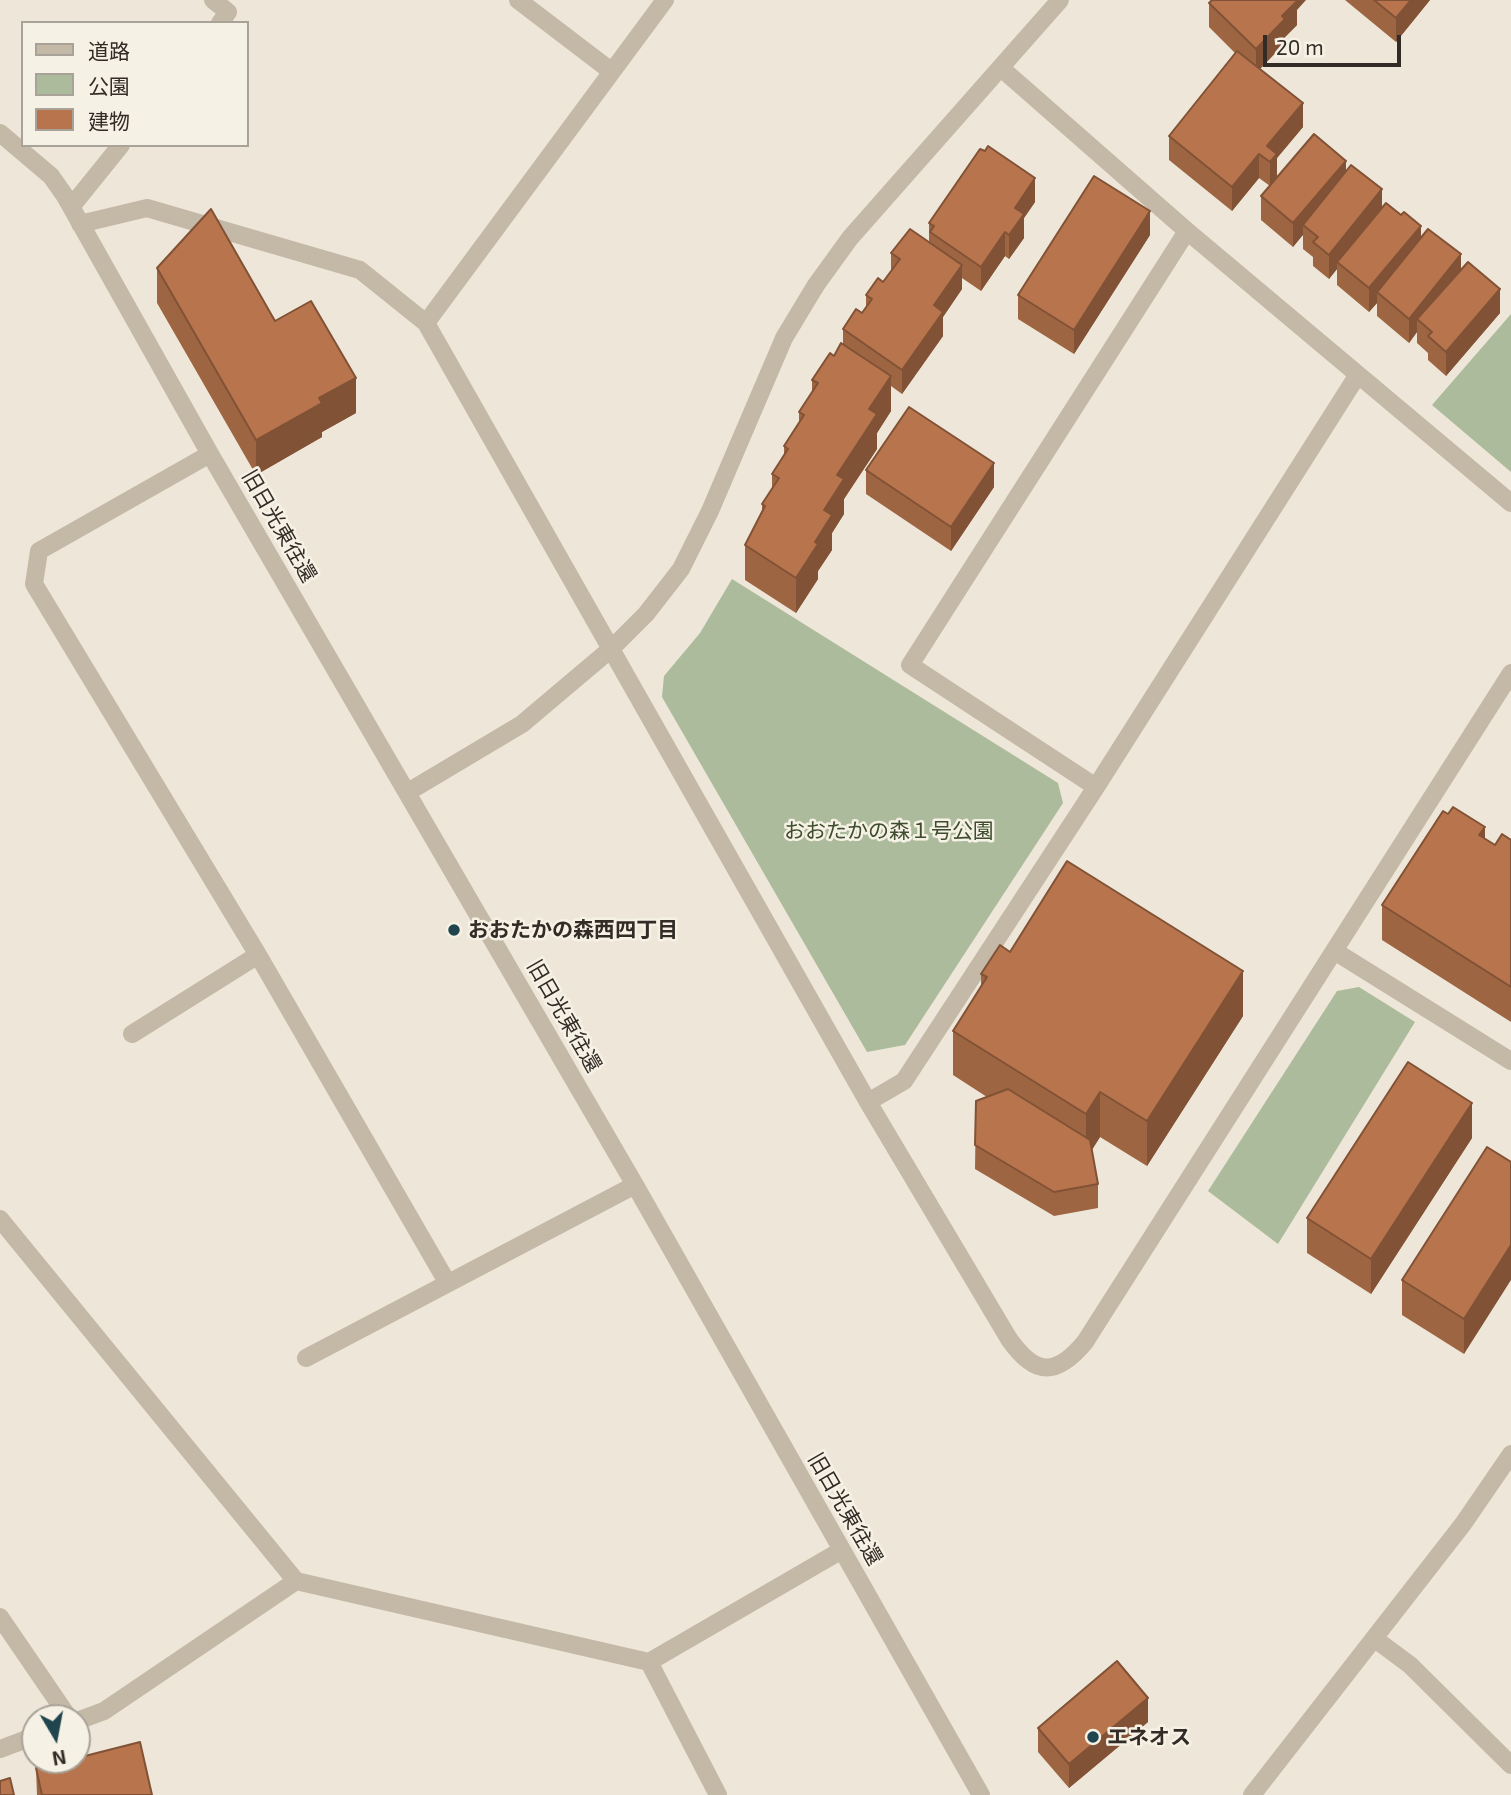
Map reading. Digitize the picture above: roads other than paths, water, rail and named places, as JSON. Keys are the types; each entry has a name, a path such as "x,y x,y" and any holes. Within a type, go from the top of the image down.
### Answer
{"street":[{"path":"213,0 228,12 221,21"},
{"path":"518,0 611,71"},
{"path":"426,323 665,0"},
{"path":"408,792 522,724 612,648 646,614 681,569 710,511 784,338 816,285 850,238 1060,0"},
{"path":"1001,68 1357,376 1511,502"},
{"name":"旧日光東往還","path":"0,133 51,176 71,207 211,454 635,1185 981,1795"},
{"path":"71,207 119,147"},
{"path":"80,224 147,208 360,270 426,323 868,1102 1023,1359 1041,1369 1068,1363 1084,1342 1336,952 1511,673"},
{"path":"1096,787 910,665 1187,231"},
{"path":"868,1102 904,1081 1096,787 1357,376"},
{"path":"211,454 39,551 34,584 258,955 447,1282"},
{"path":"1336,952 1511,1061"},
{"path":"132,1034 258,955"},
{"path":"306,1358 635,1185"},
{"path":"0,1219 296,1581 649,1662 842,1550"},
{"path":"1252,1795 1463,1524 1511,1454"},
{"path":"91,1716 104,1711 296,1581"},
{"path":"0,1617 59,1704"},
{"path":"1374,1639 1410,1665 1511,1765"},
{"path":"649,1662 718,1795"},
{"path":"0,1749 21,1741"}],"place":[{"name":"おおたかの森西四丁目","path":"454,930"},
{"name":"エネオス","path":"1093,1737"}],"park label":[{"name":"おおたかの森１号公園","path":"889,831"}]}
